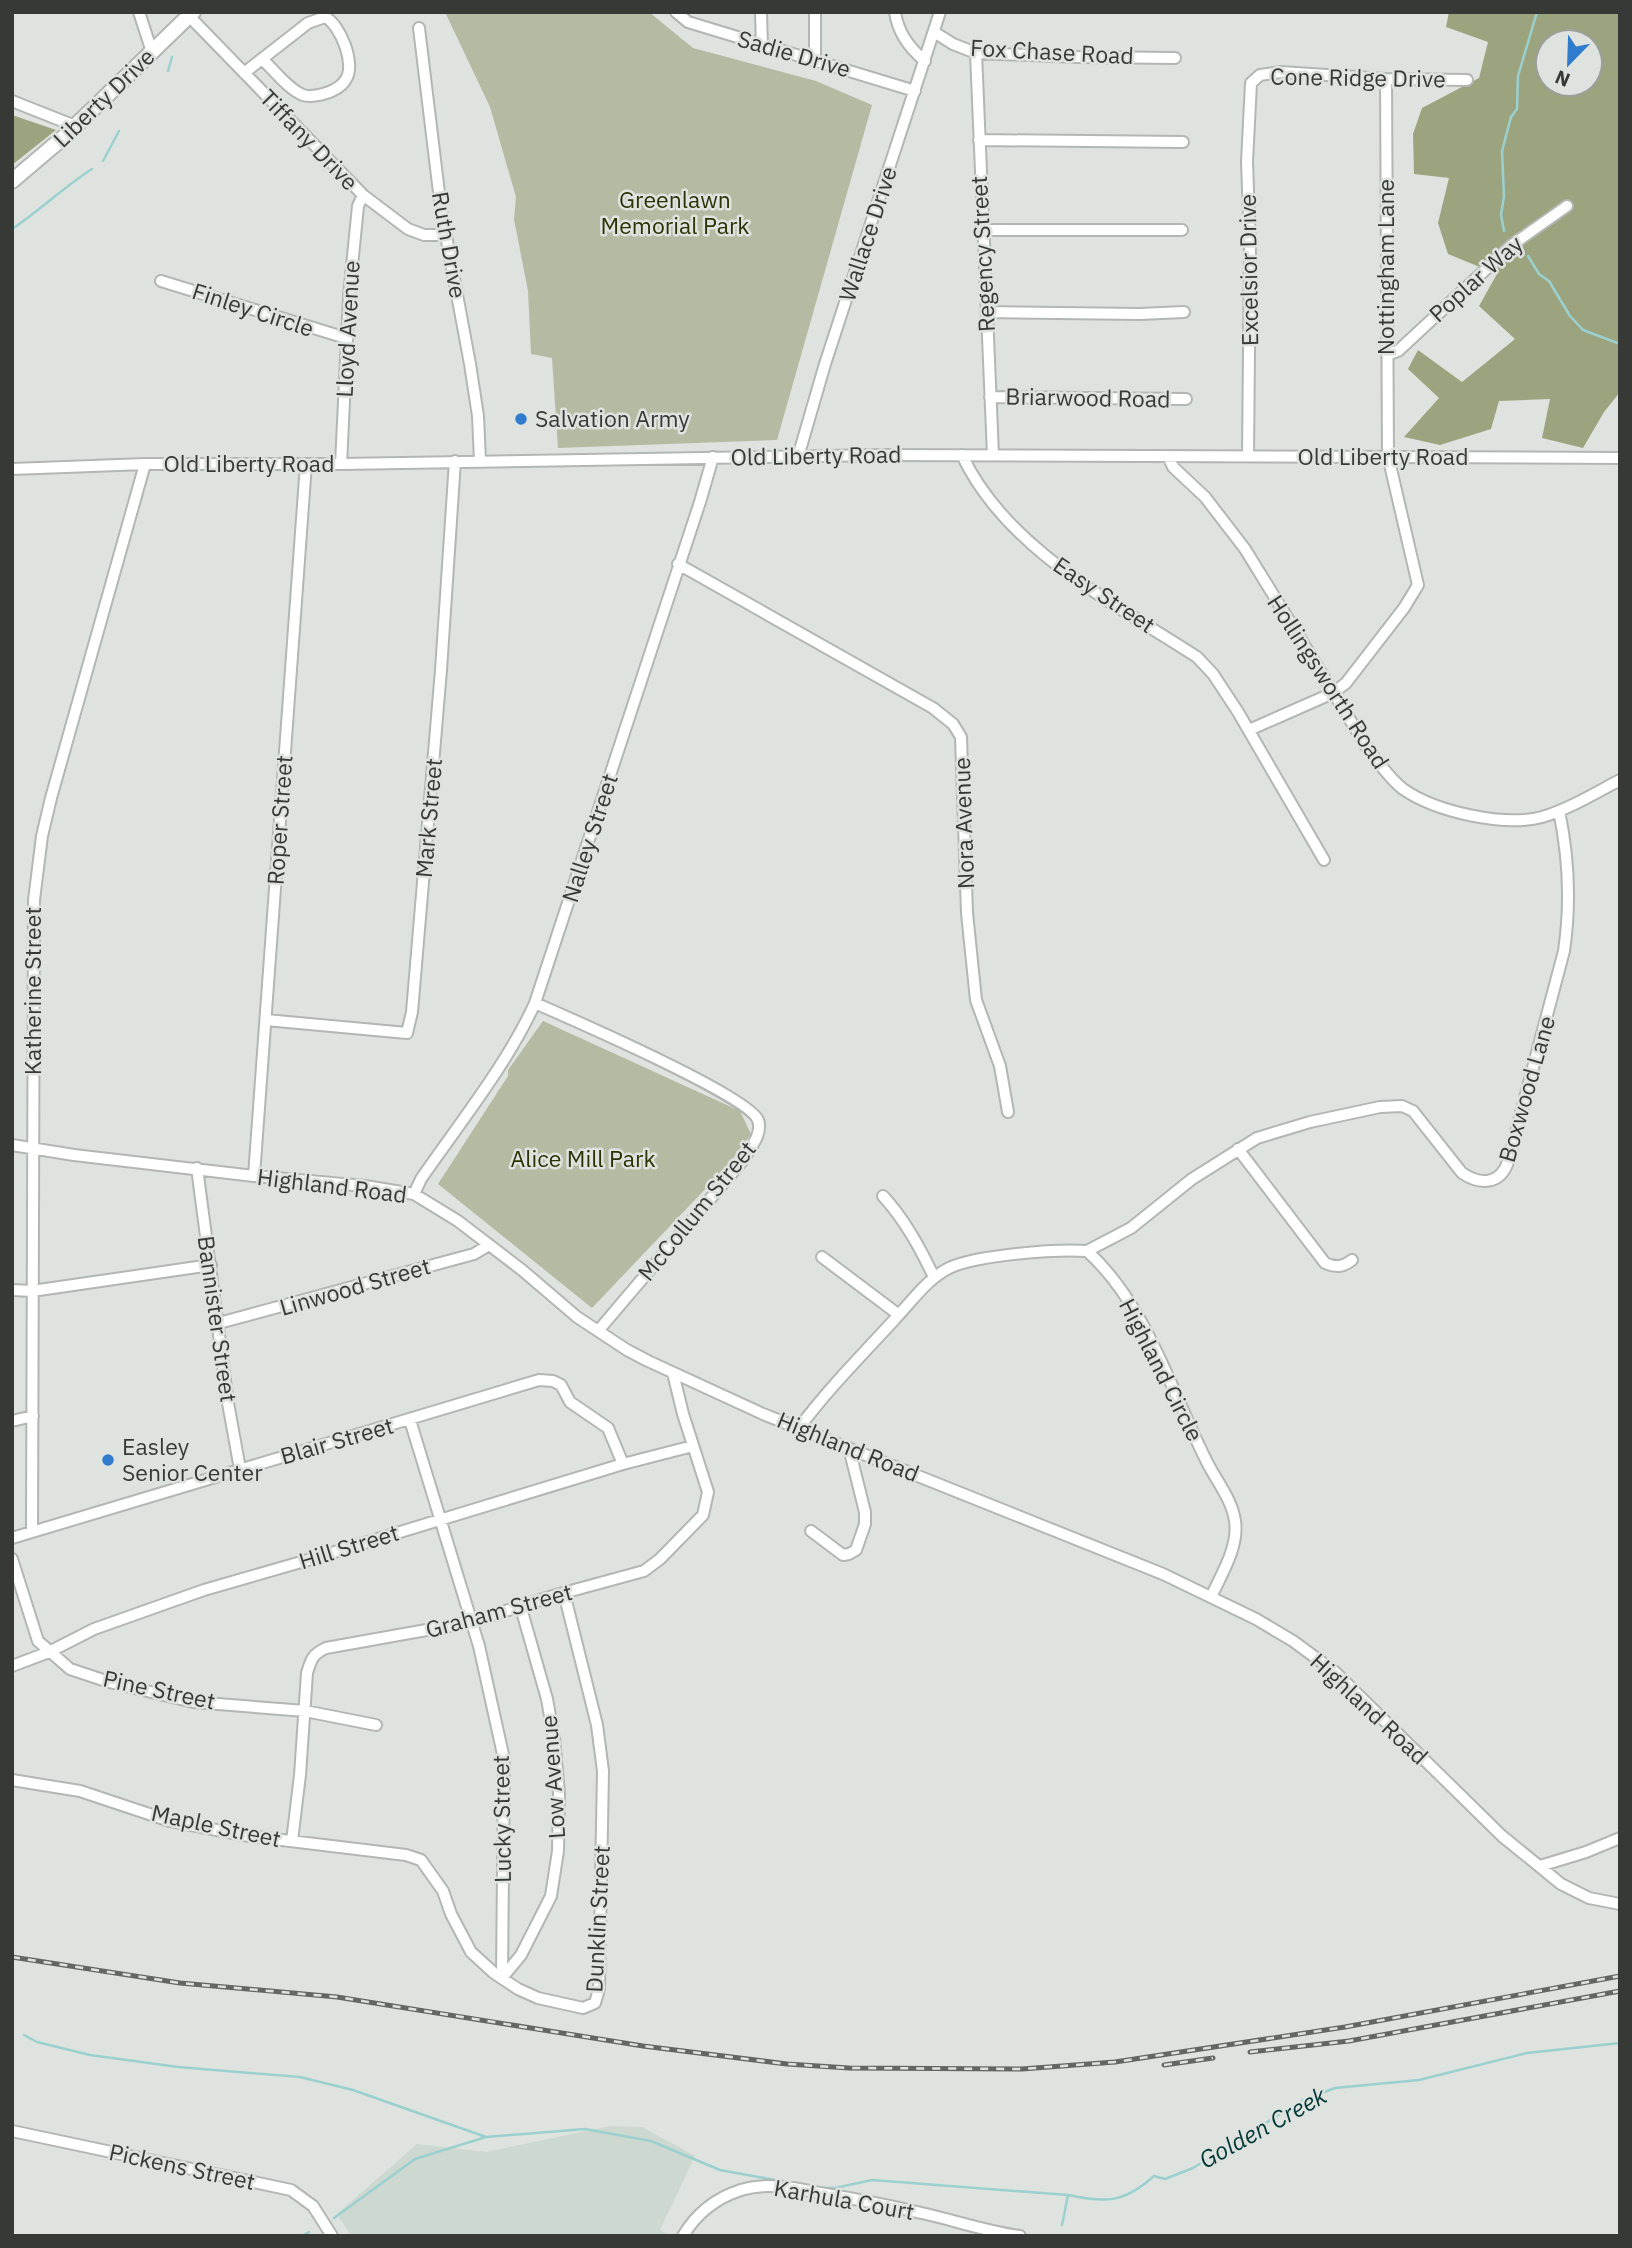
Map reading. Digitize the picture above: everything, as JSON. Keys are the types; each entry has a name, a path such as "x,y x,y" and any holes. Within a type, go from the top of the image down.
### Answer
{"main road":[{"name":"Liberty Drive","path":"12,181 75,126 191,14"}],"street":[{"path":"139,12 152,52"},
{"name":"Sadie Drive","path":"676,12 688,22 915,91"},
{"path":"761,12 762,46"},
{"path":"815,12 815,60"},
{"path":"895,12 909,47 925,61"},
{"name":"Wallace Drive","path":"797,457 940,12"},
{"name":"Tiffany Drive","path":"191,14 244,73 363,195 408,229 424,235 446,235"},
{"path":"244,73 308,23 325,17 332,20 345,45 349,68 346,79 338,87 326,94 310,96 301,94 262,59"},
{"name":"Ruth Drive","path":"419,28 446,235 478,416 480,461"},
{"name":"Fox Chase Road","path":"934,32 953,44 976,53 1175,58"},
{"name":"Regency Street","path":"976,53 993,455"},
{"name":"Cone Ridge Drive","path":"1251,83 1260,75 1281,72 1386,79 1467,80"},
{"name":"Nottingham Lane","path":"1333,694 1346,683 1404,608 1418,584 1388,456 1386,79"},
{"name":"Excelsior Drive","path":"1248,456 1250,258 1247,162 1251,83"},
{"path":"12,102 75,126"},
{"path":"979,140 1183,142"},
{"name":"Lloyd Avenue","path":"341,464 353,246 358,206 363,195"},
{"name":"Poplar Way","path":"1387,355 1398,351 1512,245 1567,206"},
{"path":"983,230 1182,230"},
{"name":"Finley Circle","path":"160,281 346,338"},
{"path":"986,312 1184,312"},
{"name":"Briarwood Road","path":"990,397 1186,399"},
{"name":"Old Liberty Road","path":"12,469 145,464 993,455 1620,458"},
{"name":"Easy Street","path":"962,456 970,474 1001,513 1066,575 1197,657 1213,674 1249,730 1324,860"},
{"name":"Hollingsworth Road","path":"1168,456 1173,467 1205,497 1245,549 1368,749 1389,777 1404,790 1432,804 1476,816 1519,820 1559,811 1620,780"},
{"name":"Nalley Street","path":"414,1194 421,1179 508,1050 536,1003 678,564 701,502 712,457"},
{"name":"Mark Street","path":"266,1020 407,1033 412,1012 434,759 455,461"},
{"name":"Katherine Street","path":"32,1532 33,900 41,836 145,464"},
{"name":"Roper Street","path":"254,1176 306,464"},
{"name":"Nora Avenue","path":"678,564 933,708 957,730 961,737 967,914 976,1000 1000,1066 1008,1112"},
{"path":"1249,730 1333,694"},
{"name":"Boxwood Lane","path":"1087,1251 1131,1228 1192,1179 1257,1138 1310,1122 1380,1107 1402,1106 1413,1111 1462,1173 1471,1179 1490,1182 1500,1177 1508,1162 1564,951 1569,916 1569,884 1567,850 1559,811"},
{"name":"McCollum Street","path":"536,1003 721,1091 754,1114 759,1123 758,1135 744,1159 598,1331"},
{"name":"Highland Road","path":"12,1145 414,1194 458,1221 598,1331 627,1350 799,1428 1163,1574 1256,1619 1293,1641 1335,1672 1502,1836 1560,1884 1589,1898 1620,1903"},
{"path":"1238,1149 1325,1263 1333,1267 1345,1266 1352,1259"},
{"name":"Bannister Street","path":"197,1168 228,1403 240,1469"},
{"path":"883,1196 919,1245 934,1277"},
{"name":"Linwood Street","path":"219,1323 474,1254 489,1245"},
{"path":"799,1428 934,1277 962,1262 1038,1252 1087,1251"},
{"name":"Highland Circle","path":"1087,1251 1113,1279 1136,1314 1159,1356 1208,1464 1232,1506 1236,1524 1234,1540 1211,1597"},
{"path":"822,1257 899,1315"},
{"path":"12,1290 32,1291 211,1265"},
{"name":"Graham Street","path":"292,1841 307,1673 311,1658 316,1653 326,1648 471,1622 644,1571 672,1549 703,1515 708,1492 673,1373"},
{"name":"Blair Street","path":"12,1538 539,1380 553,1381 561,1385 570,1402 608,1428 623,1464"},
{"path":"12,1421 33,1416"},
{"name":"Lucky Street","path":"410,1420 471,1622 491,1696 503,1759 502,1978"},
{"name":"Hill Street","path":"12,1666 49,1652 94,1629 204,1590 441,1521 623,1464 693,1446"},
{"path":"811,1531 843,1555 849,1555 856,1550 865,1524 865,1512 849,1448"},
{"name":"Pine Street","path":"12,1559 38,1641 69,1669 109,1682 193,1702 305,1711 376,1725"},
{"name":"Dunklin Street","path":"421,1860 443,1891 451,1914 471,1952 502,1978 518,1989 572,2007 583,2008 595,2003 599,1989 603,1771 597,1726 564,1593"},
{"name":"Low Avenue","path":"502,1978 521,1955 551,1896 558,1851 559,1793 554,1738 547,1699 521,1608"},
{"name":"Maple Street","path":"12,1780 80,1791 170,1821 195,1826 406,1855 421,1860"},
{"path":"1539,1866 1586,1852 1620,1838"},
{"name":"Pickens Street","path":"12,2131 291,2190 313,2206 332,2236"},
{"name":"Karhula Court","path":"683,2236 690,2224 710,2205 741,2190 765,2186 843,2197 927,2214 995,2233 1020,2236"}],"shaded area":[{"path":"610,2126 642,2127 695,2156 660,2230 670,2236 351,2236 337,2214 417,2144 486,2152"}],"green space":[{"name":"Greenlawn Memorial Park","path":"445,12 649,12 693,48 816,81 872,105 777,440 558,448 552,358 531,354 528,291 514,219 516,197 490,107"},
{"path":"1449,12 1620,12 1620,392 1604,412 1583,448 1542,438 1550,399 1499,401 1491,429 1440,445 1404,437 1439,398 1408,369 1418,350 1462,382 1515,339 1479,306 1497,274 1448,254 1438,223 1449,178 1414,174 1413,134 1422,108 1479,78 1488,42 1446,27"},
{"path":"12,115 56,130 12,165"},
{"name":"Alice Mill Park","path":"543,1021 740,1111 751,1134 730,1163 592,1308 438,1184 508,1076 508,1070"}],"waterway":[{"path":"1504,231 1501,215 1504,196 1502,151 1511,117 1517,109 1518,76 1537,12"},
{"path":"168,71 172,57"},
{"path":"103,161 119,131"},
{"path":"12,229 92,169"},
{"path":"1528,256 1583,330 1620,344"},
{"path":"24,2035 37,2042 90,2055 178,2067 300,2077 353,2090 486,2137"},
{"name":"Golden Creek","path":"820,2188 835,2188 872,2180 1114,2199 1133,2191 1154,2176 1165,2179 1193,2168 1303,2100 1335,2088 1419,2080 1527,2053 1620,2043"},
{"path":"334,2218 415,2159 486,2137 585,2129 651,2141 720,2170 786,2182"},
{"name":"Golden Creek","path":"1062,2225 1068,2195"},
{"path":"302,2236 309,2232"}],"railway":[{"path":"12,1957 180,1983 337,1997 643,2046 787,2064 849,2068 1022,2069 1115,2062 1345,2027 1620,1976"},
{"path":"1250,2052 1349,2041 1620,1991"},
{"path":"1164,2065 1213,2058"}],"place":[{"name":"Salvation Army","path":"521,419"},
{"name":"Easley Senior Center","path":"108,1460"}]}
